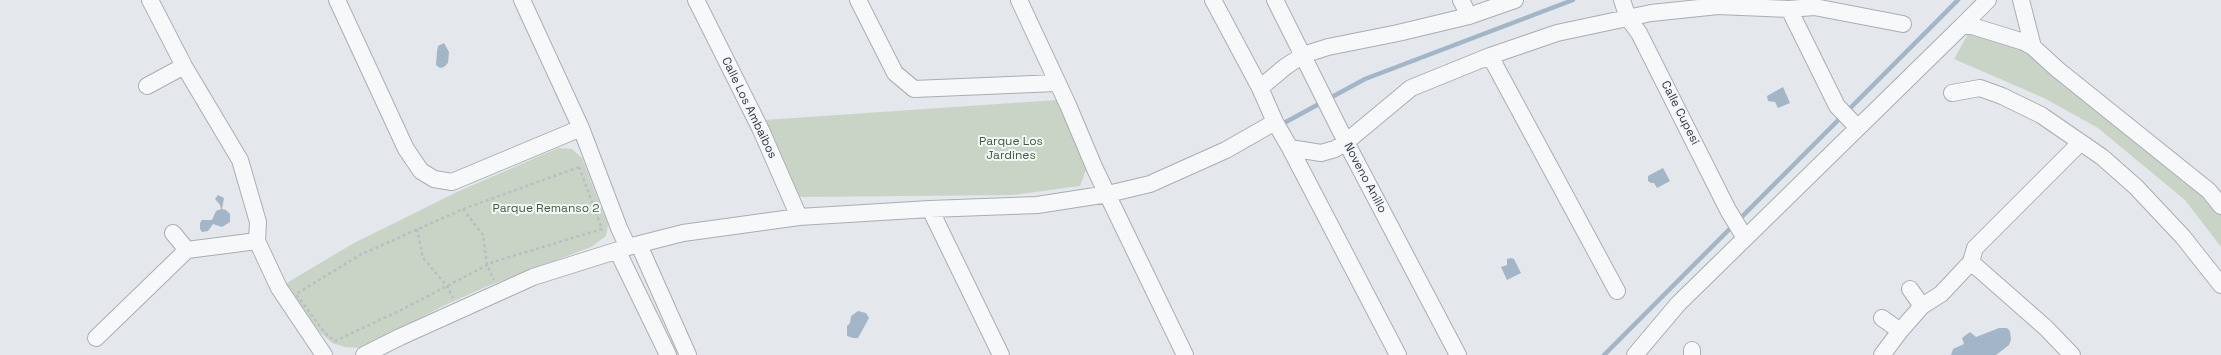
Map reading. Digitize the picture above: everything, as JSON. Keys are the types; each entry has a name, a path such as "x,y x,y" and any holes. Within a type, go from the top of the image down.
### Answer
{"street":[{"path":"150,0 184,66 240,160 258,222 257,241 279,288 324,355"},
{"path":"338,0 406,149 421,171 434,179 452,182 581,128"},
{"path":"522,0 581,128 668,355"},
{"name":"Calle Los Ambaibos","path":"696,0 761,130 799,217"},
{"path":"858,0 895,74 914,89 1057,82"},
{"path":"1019,0 1108,194 1185,355"},
{"path":"1213,0 1260,88 1275,122 1398,355"},
{"name":"Noveno Anillo","path":"1275,0 1304,55 1346,142 1458,355"},
{"path":"1462,0 1469,16"},
{"path":"1260,88 1285,67 1304,55 1328,47 1398,34 1469,16 1515,0"},
{"name":"Calle Cupesi","path":"1622,0 1628,18 1639,33 1732,216 1745,238"},
{"path":"1638,354 1678,304 1988,0"},
{"path":"2021,0 2033,47"},
{"path":"1290,148 1321,153 1335,149 1346,142 1411,88 1490,56 1557,33 1628,18 1683,9 1718,6 1789,9 1814,7 1903,24"},
{"path":"1789,9 1842,111 1858,128"},
{"path":"1962,26 1972,26 2024,42 2033,47 2063,74 2209,191 2221,206"},
{"path":"1490,56 1617,291"},
{"path":"147,86 184,66"},
{"path":"1952,93 1980,88 2002,96 2041,115 2102,157 2136,187 2183,237 2221,285"},
{"path":"364,355 406,334 534,277 683,233 799,217 930,209 1037,205 1108,194 1150,184 1226,150 1275,122"},
{"path":"1882,355 1900,331 1922,306 1941,294 1970,262 1975,248 2080,143"},
{"path":"930,209 1001,355"},
{"path":"173,233 187,250"},
{"path":"96,338 187,250 257,241"},
{"path":"628,248 688,355"},
{"path":"1970,262 2046,328 2072,355"},
{"path":"1910,289 1922,306"},
{"path":"1882,318 1900,331"}],"path":[{"path":"579,167 602,229 487,265 335,341 325,333 296,294 360,255 417,229 463,209 579,167"},
{"path":"463,209 483,235 487,265"},
{"path":"417,229 423,258 447,286"}],"green space":[{"path":"1972,27 2024,43 2221,208 2221,247 2185,200 2098,128 2044,98 1954,59"},
{"name":"Parque Los Jardines","path":"1057,100 1087,167 1080,186 1013,195 799,197 764,120"},
{"name":"Parque Remanso 2","path":"558,148 572,149 582,158 608,225 606,236 591,247 488,286 445,305 362,348 345,347 332,343 320,332 285,284 354,243 457,192"}],"water":[{"path":"444,43 449,52 448,63 444,67 440,68 436,65 437,51 438,46"},
{"path":"1783,87 1790,103 1778,108 1775,102 1768,101 1767,96"},
{"path":"1663,168 1670,181 1657,188 1654,183 1648,181 1648,176"},
{"path":"218,195 224,198 222,209 226,210 230,214 230,222 222,227 213,224 208,231 202,232 200,229 200,223 202,220 212,220 216,211 221,209 220,205 215,199"},
{"path":"1507,259 1514,259 1521,273 1507,280 1501,267 1507,265"},
{"path":"858,311 866,313 869,318 858,338 853,338 847,336 847,326 850,323 851,316"},
{"path":"1999,328 2007,328 2010,331 2011,340 2009,345 1996,355 1951,355 1953,349 1964,344 1962,338 1970,332 1976,337"}],"waterway":[{"path":"1284,123 1365,79 1573,0"},
{"path":"1604,355 1958,0"}]}
